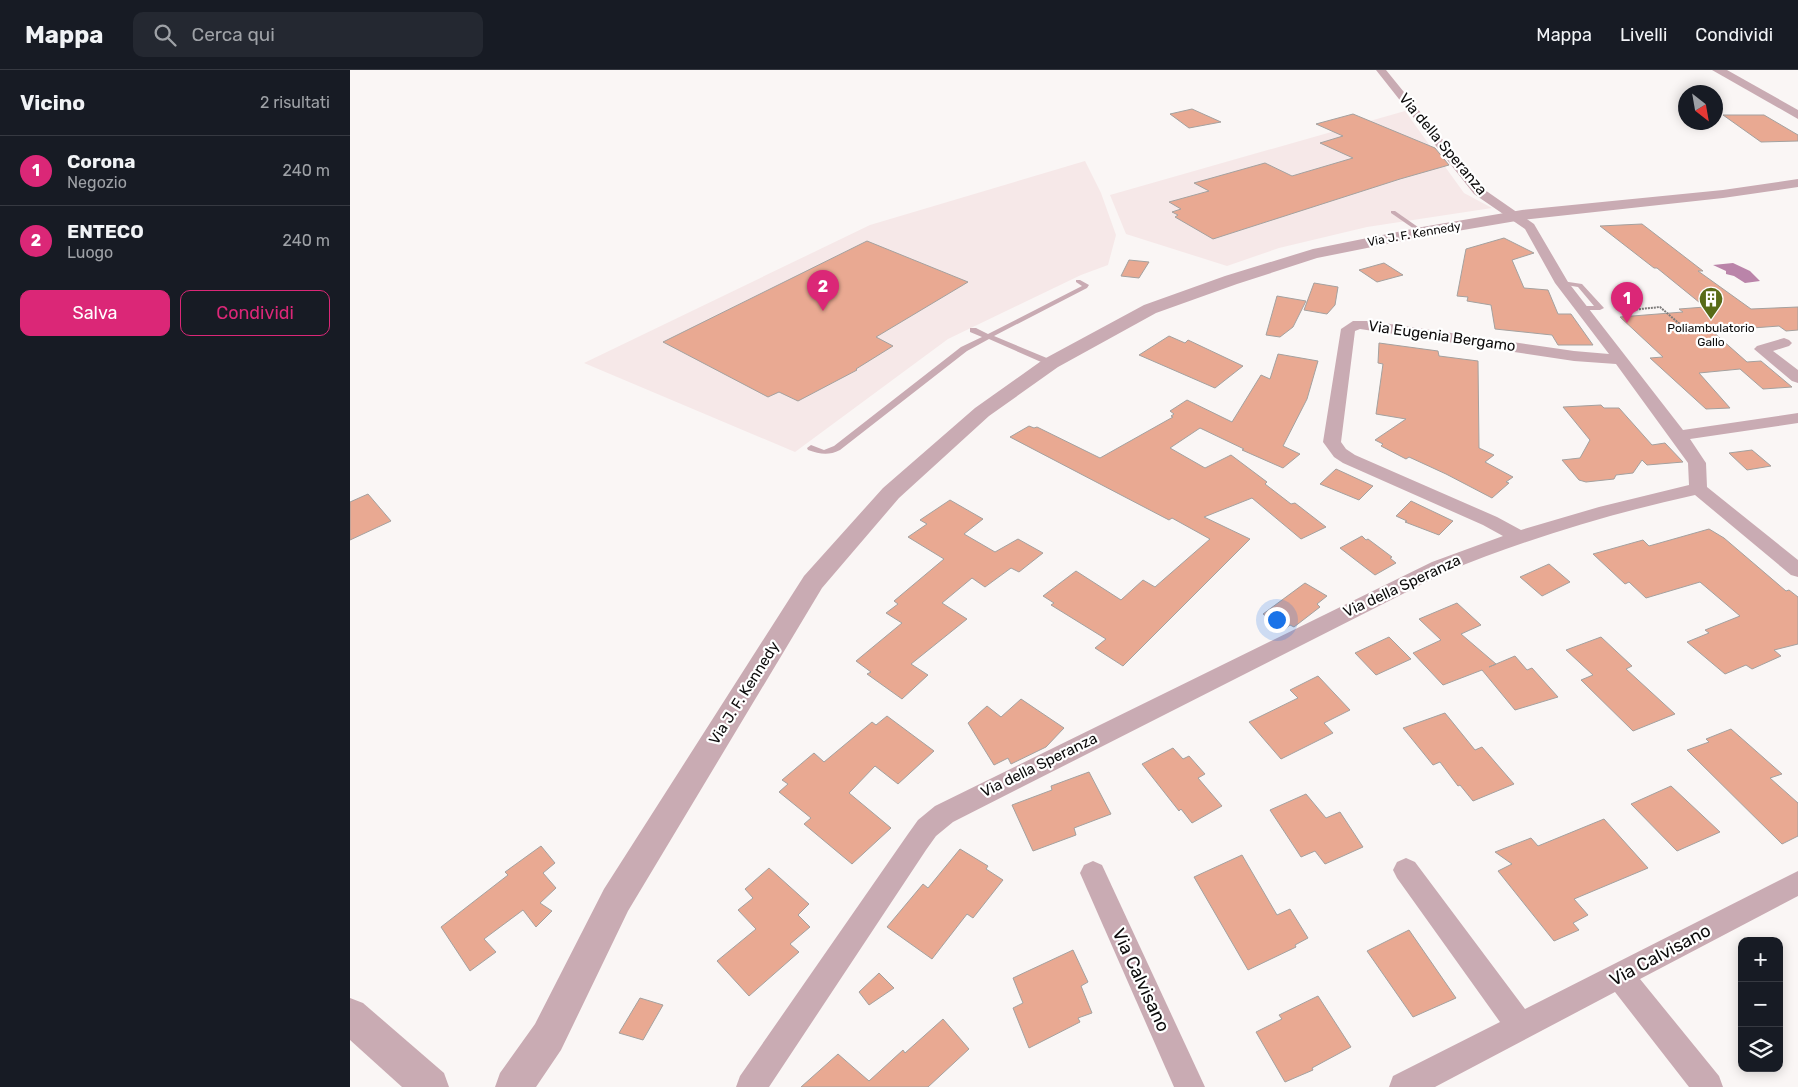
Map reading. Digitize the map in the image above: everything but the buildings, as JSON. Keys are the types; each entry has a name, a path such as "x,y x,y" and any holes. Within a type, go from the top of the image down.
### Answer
{"street":[{"name":"Via della Speranza","path":"751,1087 917,842 928,828 944,814 1439,567 1518,536 1659,497 1698,489 1699,477 1696,463 1679,436 1562,283 1530,227 1478,190 1381,70"},
{"path":"1718,70 1798,115"},
{"name":"Via J. F. Kennedy","path":"514,1087 548,1037 616,900 813,582 891,493 982,412 1051,363 1150,309 1231,280 1313,254 1422,232 1517,216 1723,194 1798,183"},
{"name":"Via Eugenia Bergamo","path":"1518,536 1490,521 1350,459 1335,448 1332,442 1348,329 1358,324 1370,325 1566,355 1621,360"},
{"path":"1784,343 1762,349 1798,378"},
{"path":"1679,436 1798,418"},
{"path":"1698,489 1798,570"},
{"path":"1406,870 1521,1027"},
{"name":"Via Calvisano","path":"1092,873 1190,1087"},
{"name":"Via Calvisano","path":"1404,1087 1798,883"},
{"path":"1620,976 1708,1087"},
{"path":"350,1016 430,1087"}],"lane":[{"path":"1393,212 1422,232"},
{"path":"811,448 829,453 837,448 964,349 1085,287 1086,285 1078,281"},
{"path":"973,330 1051,363"}],"path":[{"path":"1620,311 1660,307 1682,326 1690,326"}],"shaded area":[{"path":"1405,111 1464,193 1492,208 1367,227 1279,248 1227,266 1126,234 1110,195"},
{"path":"1085,161 1101,193 1116,235 1108,265 1081,275 948,339 795,452 584,363 870,225"},
{"path":"1733,263 1750,271 1760,281 1745,283 1713,265"}],"place":[{"name":"ENTECO","path":"823,311"},
{"name":"Poliambulatorio Gallo","path":"1711,320"},
{"name":"Corona","path":"1627,323"}]}
